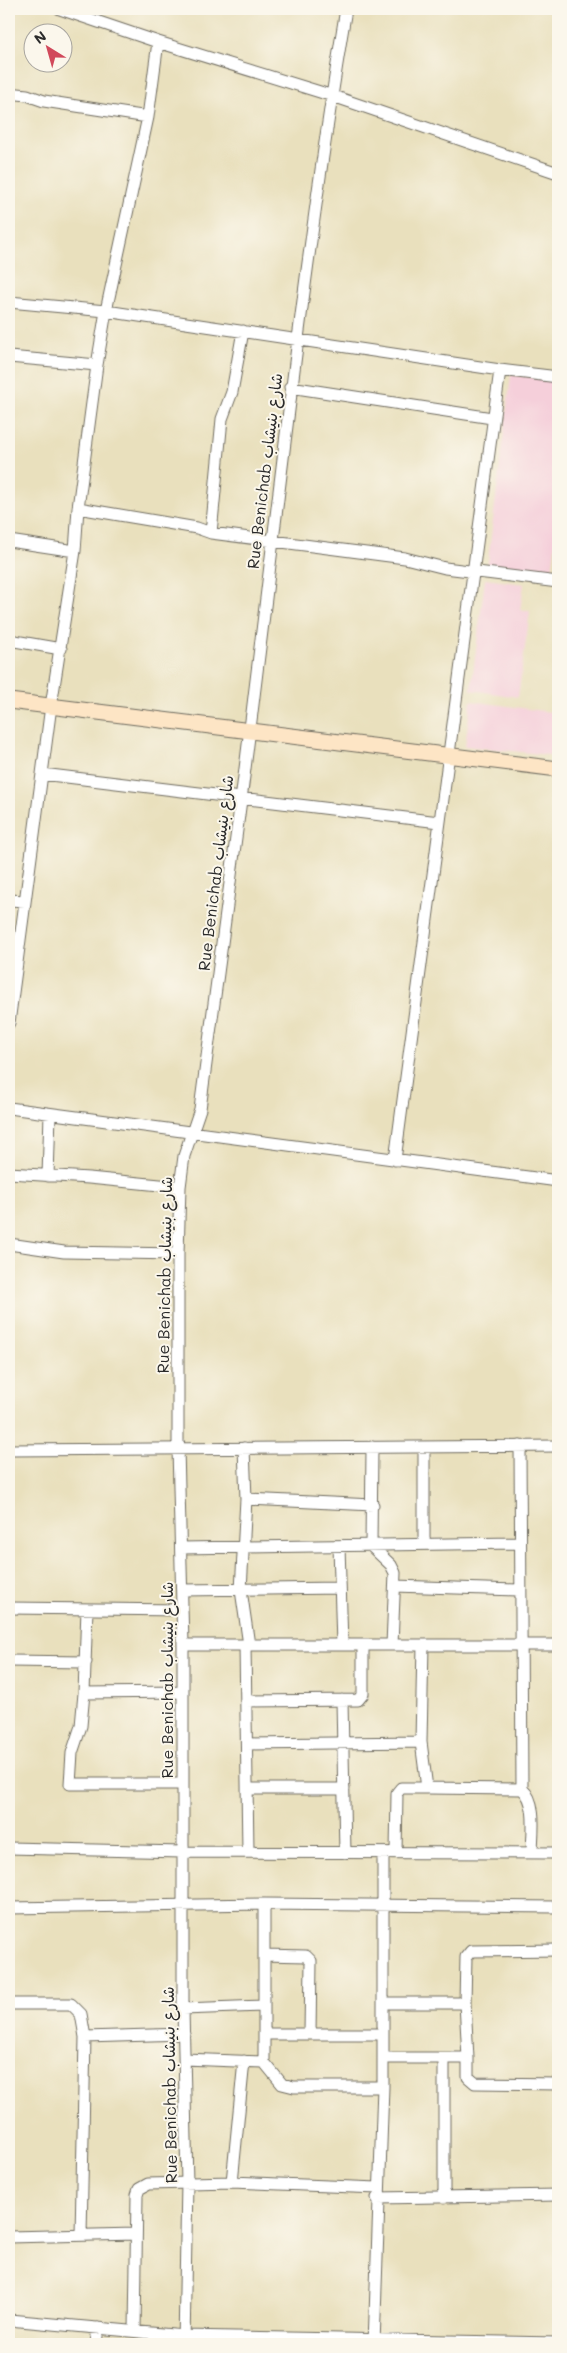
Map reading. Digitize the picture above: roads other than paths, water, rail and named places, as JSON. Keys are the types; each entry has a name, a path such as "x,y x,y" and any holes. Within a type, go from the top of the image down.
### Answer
{"street":[{"path":"60,9 158,42 334,96 558,172"},
{"name":"Rue Benichab شارع بنيشاب","path":"184,2340 187,2183 182,1906 183,1645 178,1448 180,1187 184,1156 200,1109 242,798 290,387 315,201 334,96 346,9"},
{"path":"9,1023 51,706 75,551 78,508 106,311 148,117 158,42"},
{"path":"9,93 27,95 44,101 148,117"},
{"path":"9,302 106,311 558,377"},
{"path":"211,533 222,419 232,392 243,331"},
{"path":"9,357 98,364"},
{"path":"395,1160 474,571 492,418 500,370"},
{"path":"290,387 492,418"},
{"path":"78,508 197,528 211,533 405,558 446,568 549,583 558,582"},
{"path":"9,541 75,551"},
{"path":"9,640 61,649"},
{"path":"9,701 558,769"},
{"path":"42,774 439,822"},
{"path":"9,900 25,901"},
{"path":"9,1108 192,1134 558,1181"},
{"path":"48,1176 50,1114"},
{"path":"9,1173 180,1187"},
{"path":"9,1244 64,1252 178,1254"},
{"path":"520,1446 522,1789"},
{"path":"9,1450 558,1446"},
{"path":"372,1447 373,1505 371,1546 393,1568 395,1586 392,1646"},
{"path":"424,1447 424,1543"},
{"path":"244,1448 246,1500 241,1590 247,1645 248,1852"},
{"path":"246,1500 373,1505"},
{"path":"181,1548 520,1543"},
{"path":"339,1546 342,1645"},
{"path":"395,1586 520,1590"},
{"path":"182,1590 340,1588"},
{"path":"9,1608 182,1610"},
{"path":"87,1609 86,1662 81,1726 72,1753 70,1784 183,1784"},
{"path":"183,1645 558,1645"},
{"path":"246,1701 358,1700 363,1696 363,1645"},
{"path":"423,1645 421,1742 427,1788"},
{"path":"9,1661 86,1662"},
{"path":"84,1693 183,1692"},
{"path":"342,1700 345,1853"},
{"path":"247,1744 421,1742"},
{"path":"396,1853 397,1793 401,1788 427,1788 522,1789 528,1794 531,1802 532,1853"},
{"path":"247,1789 344,1789"},
{"path":"9,1848 182,1852 558,1853"},
{"path":"373,2341 377,2193 383,2087 383,1853"},
{"path":"264,1904 264,2062 282,2084 294,2087 383,2087"},
{"path":"9,1908 264,1904 558,1907"},
{"path":"558,1950 471,1951 466,1957 465,2003 468,2077 475,2083 558,2084"},
{"path":"264,1955 306,1956 312,1961 310,2034"},
{"path":"384,2002 465,2003"},
{"path":"9,2004 71,2004 81,2014 85,2037 81,2235"},
{"path":"183,2009 264,2006"},
{"path":"85,2037 184,2034"},
{"path":"264,2034 383,2034"},
{"path":"383,2058 468,2058"},
{"path":"184,2059 264,2062"},
{"path":"444,2059 444,2198"},
{"path":"232,2182 244,2062"},
{"path":"135,2331 137,2195 139,2189 148,2184 232,2182 444,2198 558,2195"},
{"path":"9,2236 136,2234"},
{"path":"9,2320 135,2331 184,2340 558,2343"},
{"path":"96,2344 98,2328"}]}
